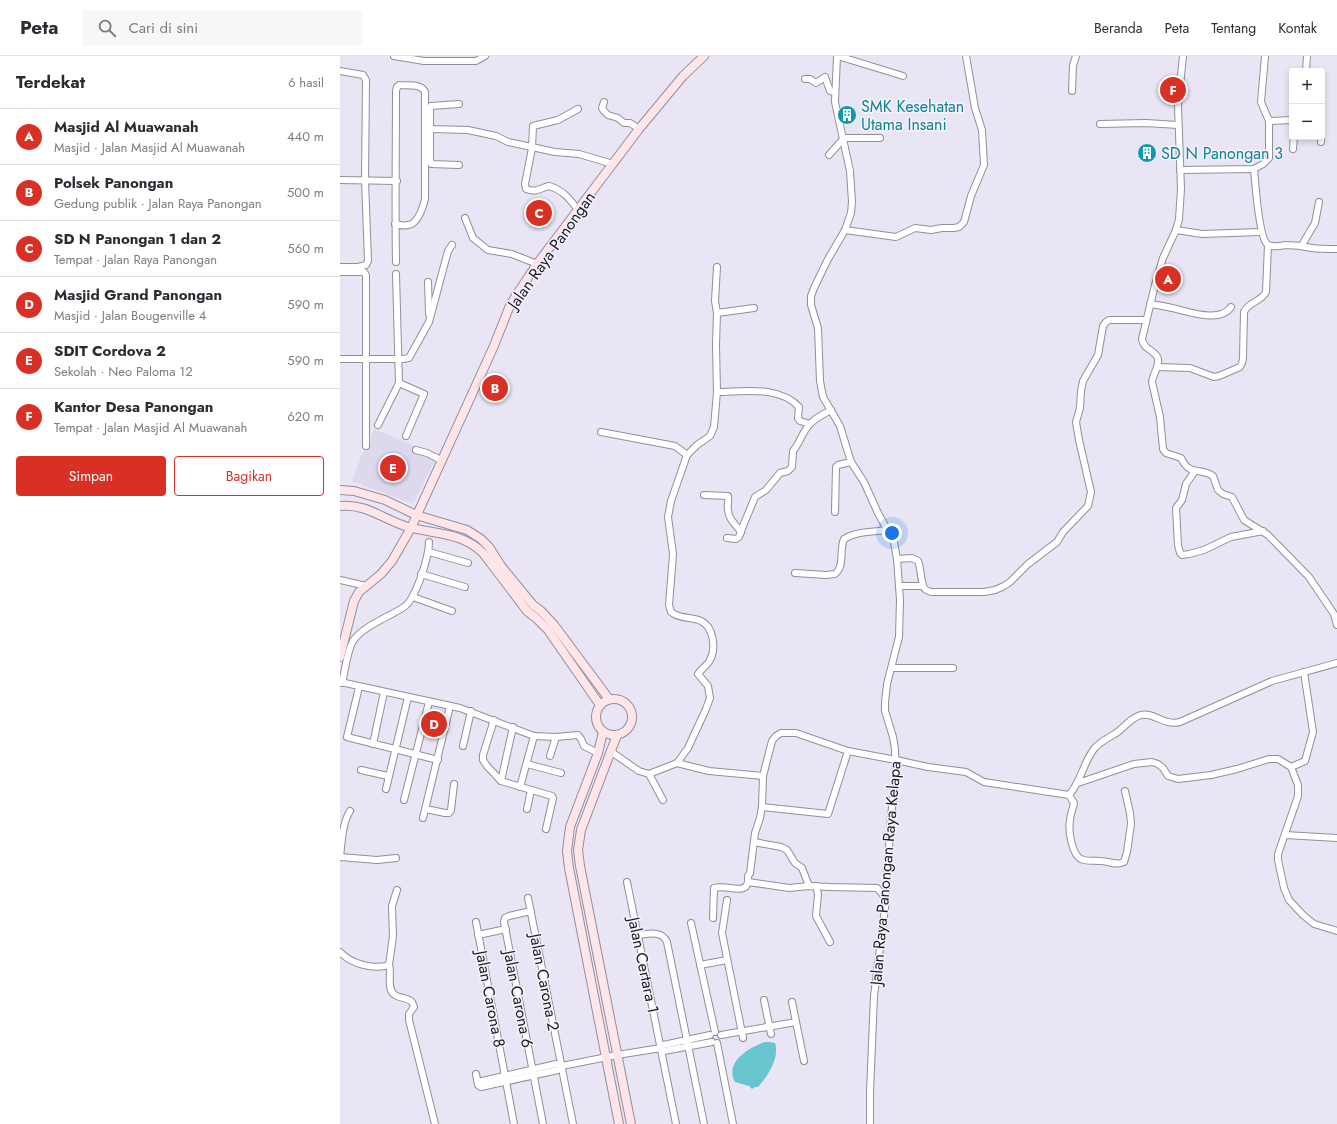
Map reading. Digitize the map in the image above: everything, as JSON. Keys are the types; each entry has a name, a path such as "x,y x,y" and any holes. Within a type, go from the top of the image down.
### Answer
{"street":[{"path":"394,56 459,58 476,61 485,56"},
{"name":"Jalan Raya Panongan","path":"340,657 354,601 359,592 381,574 392,561 411,528 493,348 509,308 538,264 639,129 683,76 704,56"},
{"path":"838,56 862,64 889,70 903,76"},
{"name":"Jalan Raya Panongan Raya Kelapa","path":"838,56 835,92 838,115 850,171 852,202 850,218 845,230 827,261 811,296 811,304 818,328 821,389 823,397 842,431 851,462 862,479 894,542 899,586 900,630 898,644 885,694 885,711 893,737 896,760 885,897 874,996 870,1124"},
{"path":"845,230 896,237 916,228 931,230 954,228 959,227 964,222 971,196 984,165 982,130 975,108 966,56"},
{"path":"1072,91 1073,65 1076,56"},
{"path":"1183,56 1178,106 1181,203 1176,230 1163,258 1150,304 1142,343 1157,356 1158,361 1158,367 1152,382 1160,417 1162,449 1166,453 1181,458 1186,467 1212,475 1218,490 1223,494 1232,497 1244,520 1263,531 1309,577 1334,614 1337,625"},
{"path":"1180,170 1254,169 1263,164 1269,158 1269,121 1261,102 1264,56"},
{"path":"1306,68 1307,56"},
{"path":"340,71 363,75 366,80 365,180 368,261 366,265 340,268"},
{"path":"805,79 810,79 816,83 825,77 830,91 835,92"},
{"path":"395,224 412,224 419,214 425,199 425,92 424,88 420,86 399,85 396,87 395,224 396,262"},
{"path":"604,102 602,108 606,113 618,118 624,123 630,123 639,129"},
{"path":"459,104 431,106 430,109 431,164 459,165"},
{"path":"578,109 558,120 533,126 532,148 525,184 526,189 538,191 549,186 557,188 570,199 578,210"},
{"path":"1269,121 1289,120"},
{"path":"1100,124 1146,123 1178,125"},
{"path":"430,129 468,130 496,136 505,142 532,148 579,154 613,164"},
{"path":"829,155 844,138 880,138"},
{"path":"1293,149 1294,140"},
{"path":"1158,367 1190,368 1214,376 1228,373 1240,367 1242,363 1244,312 1246,307 1264,297 1266,292 1268,245 1265,242 1261,232 1255,192 1254,169"},
{"path":"340,180 396,181"},
{"path":"1302,245 1315,223 1319,202"},
{"path":"465,218 473,238 488,250 520,257 538,264"},
{"path":"1176,230 1202,234 1261,232"},
{"path":"340,359 409,358 430,322 448,251 452,245"},
{"path":"1268,245 1302,245 1313,248 1337,249"},
{"path":"610,752 639,771 648,774 677,763 688,748 708,704 710,694 708,686 698,674 711,659 713,645 712,635 705,623 678,616 671,612 669,605 673,554 669,525 669,509 687,455 697,445 706,440 712,433 715,421 717,392 717,313 715,301 717,267"},
{"path":"340,272 364,272 366,274 366,446"},
{"path":"378,425 399,383 396,274"},
{"path":"428,282 430,322"},
{"path":"1150,304 1199,315 1214,316 1229,310 1231,307"},
{"path":"717,313 754,308"},
{"path":"899,586 922,586 931,592 984,592 1000,588 1010,582 1028,564 1055,544 1063,532 1086,510 1090,501 1090,492 1076,422 1080,408 1083,382 1098,355 1103,326 1106,322 1114,320 1146,320"},
{"path":"399,383 424,394 406,436"},
{"path":"717,392 759,392 781,395 794,402 799,407 798,418 800,421 810,424"},
{"path":"727,538 738,538 755,497 766,490 780,473 788,471 792,467 793,451 810,424 831,410"},
{"path":"601,432 675,446 687,455"},
{"path":"416,450 427,453 441,460"},
{"path":"835,512 836,467 840,464 851,462"},
{"path":"1195,471 1186,484 1182,500 1176,508 1179,549 1182,555 1204,550 1231,537 1263,531"},
{"path":"340,490 368,494 385,500 416,515 467,530 481,539 489,547 501,566 533,605 544,614 551,628 600,705"},
{"path":"704,495 728,496 728,509 730,517 733,524 741,532"},
{"path":"340,506 352,506 365,509 411,528 459,538 476,546 527,611 551,628 609,699"},
{"path":"795,573 826,576 835,574 840,567 844,539 848,536 869,531 888,530"},
{"path":"429,542 429,552 413,598 404,607 379,621 356,638 350,648 341,683 471,711 534,736 556,737 578,735 584,746 598,753"},
{"path":"429,552 468,563"},
{"path":"897,559 912,558 918,561 922,586"},
{"path":"421,574 465,587"},
{"path":"340,580 366,586"},
{"path":"413,598 452,611"},
{"path":"1069,795 1078,783 1089,756 1096,747 1136,717 1148,714 1165,722 1180,722 1272,681 1337,663"},
{"path":"892,668 953,668"},
{"path":"1291,767 1305,761 1313,732 1304,672"},
{"path":"359,687 347,737 438,760"},
{"path":"373,744 384,692"},
{"path":"386,789 408,697"},
{"path":"609,699 623,701 627,704 632,714 632,719 626,732 612,736 603,732 598,726 596,718 597,709 600,705 609,699"},
{"path":"404,800 428,702"},
{"path":"423,818 450,706"},
{"path":"463,746 471,711"},
{"path":"494,720 483,758 486,766 501,781 550,795 553,798 546,829"},
{"path":"501,781 513,728"},
{"path":"603,732 598,753 570,827 567,850 569,868 618,1124"},
{"path":"713,918 714,888 747,887 755,833 762,807 763,776 772,741 781,733 796,732 848,751 928,768 966,772 984,782 1069,795 1074,802 1069,828 1074,849 1079,858 1086,860 1119,864 1124,862 1126,858 1131,824 1125,791"},
{"path":"616,735 581,830 578,850 630,1124"},
{"path":"520,787 534,736"},
{"path":"550,756 556,737"},
{"path":"762,807 828,814 848,751"},
{"path":"1078,783 1134,764 1152,762 1158,764 1168,776 1178,779 1237,770 1269,759 1278,759 1291,767 1298,785 1298,796 1278,854 1284,888 1289,900 1314,924 1337,931"},
{"path":"677,763 709,771 763,776"},
{"path":"527,764 560,773"},
{"path":"361,770 388,776"},
{"path":"648,774 663,800"},
{"path":"426,808 449,813 451,810 454,784"},
{"path":"527,809 531,790"},
{"path":"350,811 343,834 340,857 377,860 396,858"},
{"path":"1285,835 1337,838"},
{"path":"754,842 781,847 787,850 796,863 802,868 810,886"},
{"name":"Jalan Certara 1","path":"627,882 676,1124"},
{"path":"748,882 789,888 816,886 877,888 885,897"},
{"path":"816,886 818,894 816,916 830,942"},
{"path":"397,890 392,906 393,936 390,965 390,988 396,996 409,1000 414,1006 409,1014 409,1020 435,1124"},
{"name":"Jalan Carona 2","path":"528,898 573,1124"},
{"path":"727,900 722,933 743,1035"},
{"path":"478,935 506,929 505,918 531,911"},
{"name":"Jalan Carona 8","path":"476,922 514,1124"},
{"path":"691,923 733,1124"},
{"name":"Jalan Carona 6","path":"506,929 543,1124"},
{"path":"638,935 658,934 665,938 667,942 704,1124"},
{"path":"340,952 349,960 370,966 381,967 390,965"},
{"path":"700,965 727,960"},
{"path":"764,1000 771,1034"},
{"path":"792,1002 804,1061"},
{"path":"476,1074 478,1085 481,1087 506,1078 534,1072 558,1070 562,1066 661,1048 664,1051 688,1043 715,1037 743,1035 769,1027 796,1022"}],"shaded area":[{"path":"375,429 437,456 413,504 352,481 362,454 370,446 372,434"}],"water":[{"path":"765,1042 775,1043 776,1055 772,1067 765,1078 758,1087 752,1089 749,1086 735,1082 733,1068 740,1056"}],"place":[{"name":"Kantor Desa Panongan","path":"1173,90"},
{"name":"SMK Kesehatan Utama Insani","path":"847,115"},
{"name":"SD N Panongan 3","path":"1147,153"},
{"name":"SD N Panongan 1 dan 2","path":"539,213"},
{"name":"Masjid Al Muawanah","path":"1168,279"},
{"name":"Polsek Panongan","path":"495,388"},
{"name":"SDIT Cordova 2","path":"393,468"},
{"name":"Masjid Grand Panongan","path":"434,724"}]}
